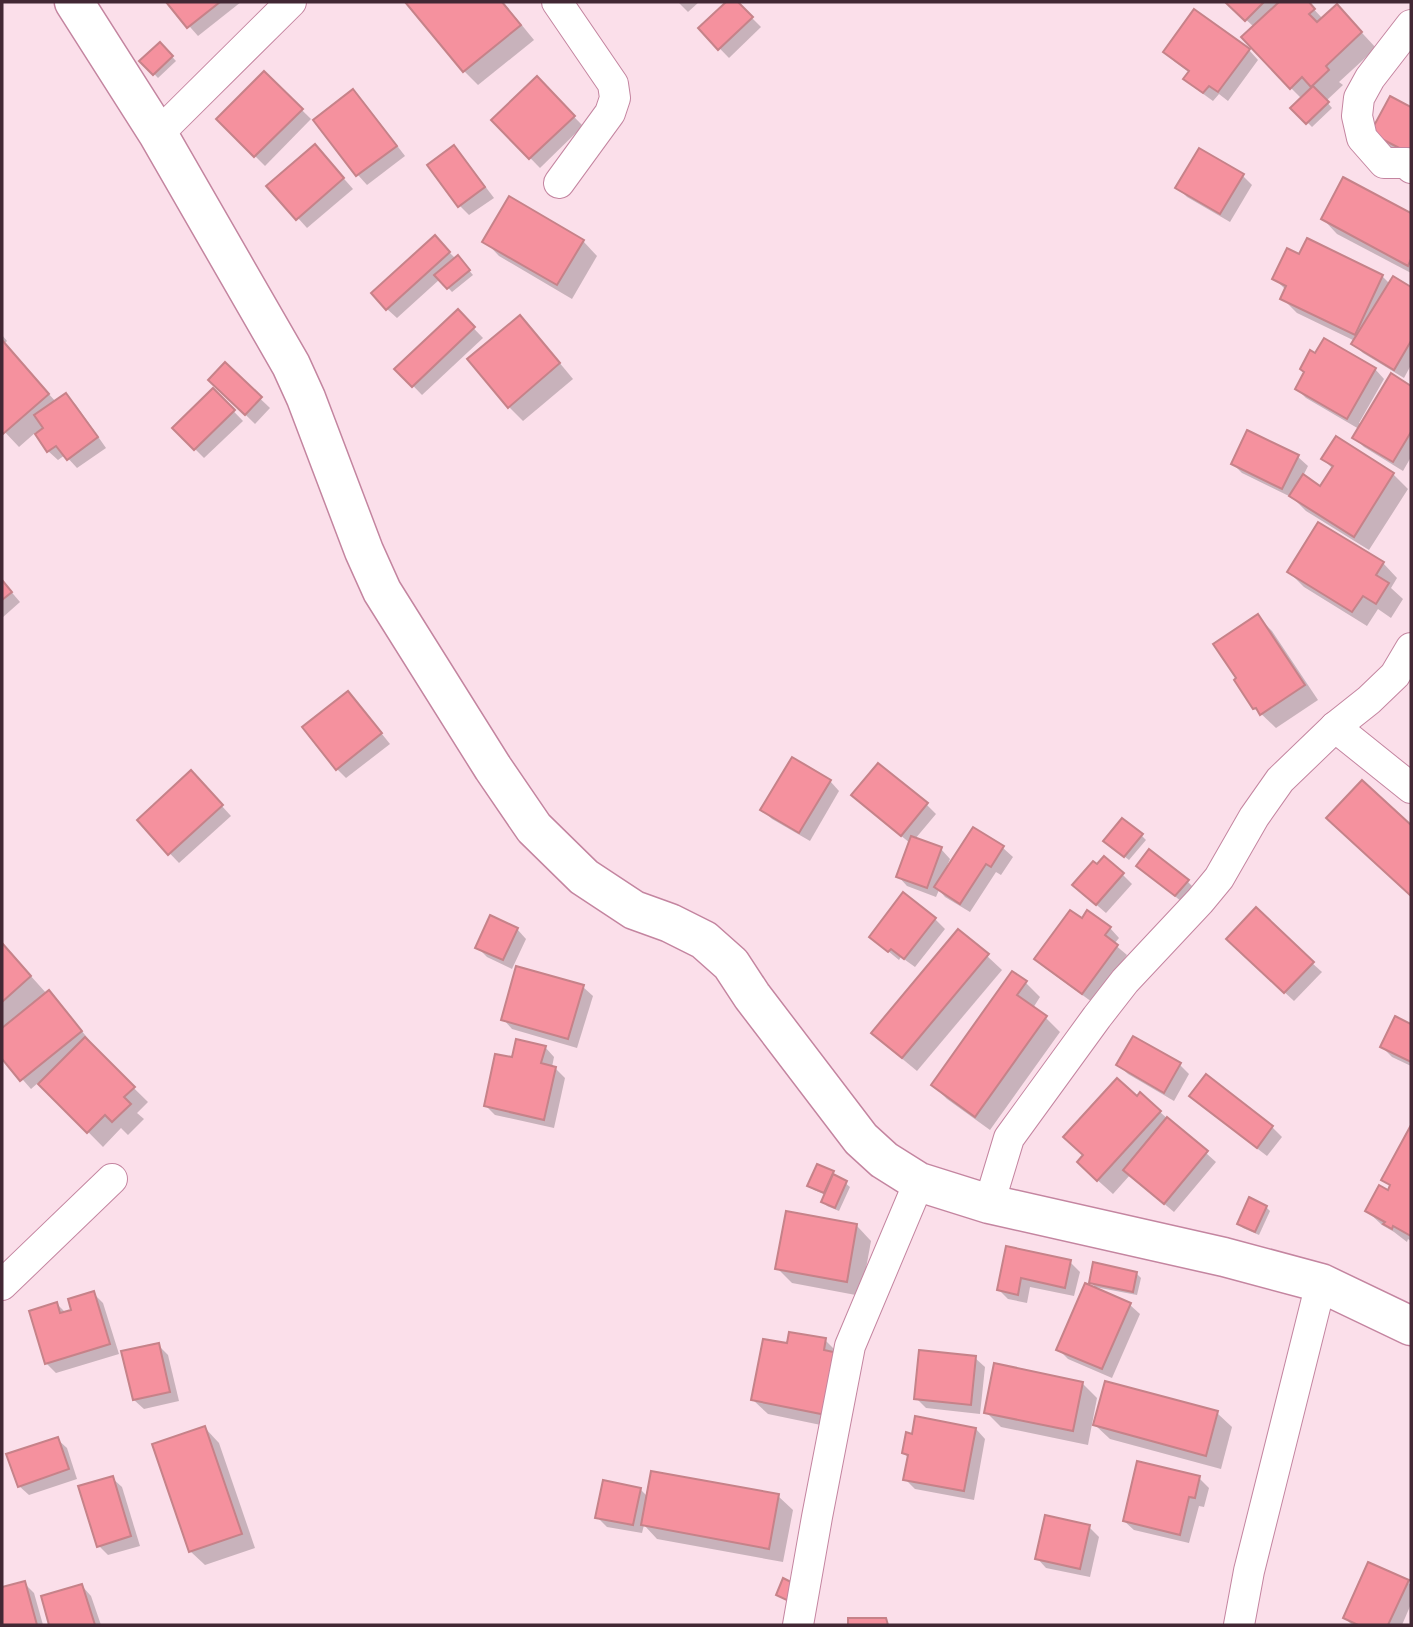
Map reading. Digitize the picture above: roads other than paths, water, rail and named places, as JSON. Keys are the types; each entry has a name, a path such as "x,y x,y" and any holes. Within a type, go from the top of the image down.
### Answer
{"street":[{"path":"74,2 158,134 291,365 382,591 493,768 534,828 584,877 634,909 704,940 731,964 752,996 861,1139 884,1160 919,1181 989,1204 1224,1257 1321,1283 1411,1326"},
{"path":"158,134 290,2"},
{"path":"557,2 613,84 615,98 610,113 559,183"},
{"path":"1411,25 1370,78 1359,98 1357,116 1362,138 1384,163 1407,163 1411,168"},
{"path":"989,1204 1009,1138 1089,1028 1125,981 1219,878 1254,817 1280,780 1395,675 1411,648"},
{"path":"1335,727 1411,788"},
{"path":"2,1285 112,1180"},
{"path":"798,1625 850,1346 919,1181"},
{"path":"1238,1625 1252,1558 1321,1283"}]}
